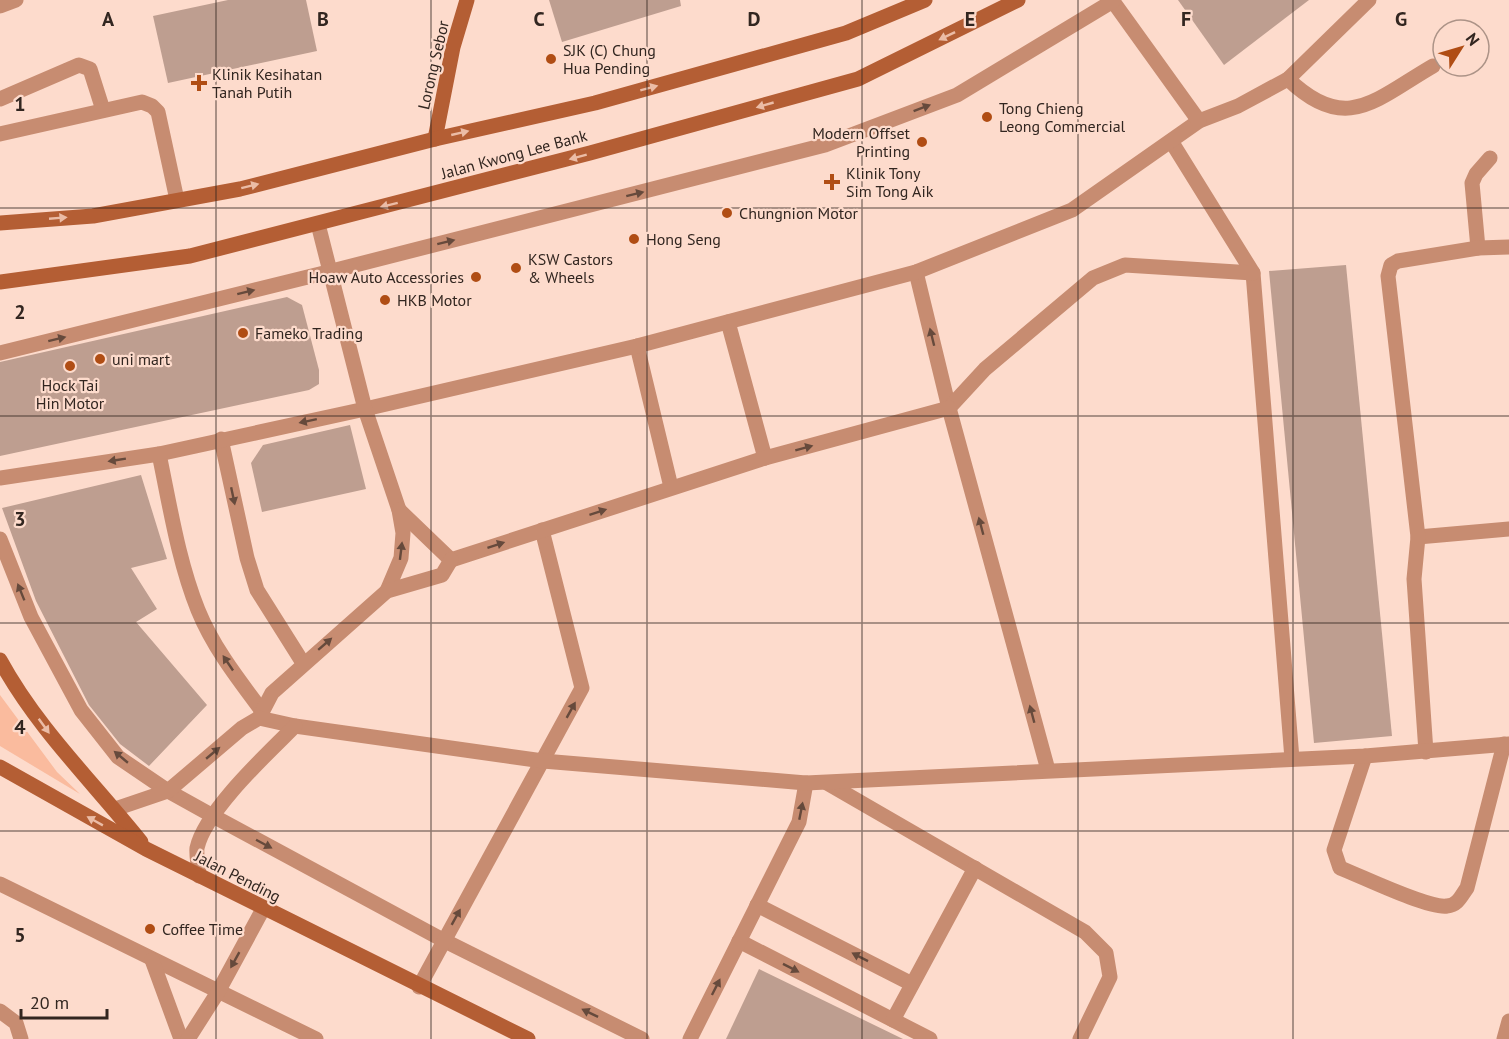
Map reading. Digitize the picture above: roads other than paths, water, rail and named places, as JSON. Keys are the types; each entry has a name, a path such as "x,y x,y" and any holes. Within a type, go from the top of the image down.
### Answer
{"main road":[{"name":"Lorong Sebor","path":"435,139 453,47 467,0"},
{"name":"Jalan Kwong Lee Bank","path":"0,223 93,216 240,189 435,139 595,103 846,33 925,0"},
{"name":"Jalan Kwong Lee Bank","path":"4,283 190,256 590,153 858,79 1018,0"},
{"name":"Jalan Pending","path":"0,660 12,682 61,748 115,809 146,849 419,987 528,1039"},
{"path":"0,767 146,849"}],"street":[{"path":"0,6 16,0"},
{"path":"0,353 825,145 957,95 1113,0 1199,122"},
{"path":"0,478 159,454 365,409 637,346 916,272 1072,210 1199,122 1238,106 1288,79 1369,0"},
{"path":"0,99 79,65 85,65 90,69 103,110"},
{"path":"1288,79 1303,94 1329,107 1351,110 1371,102 1431,67"},
{"path":"0,134 142,102 158,112 177,200"},
{"path":"1171,141 1253,273 1292,759"},
{"path":"1478,248 1472,183 1476,174 1490,158"},
{"path":"318,224 328,272 365,409 399,510 403,533 401,558 387,591"},
{"path":"1425,752 1414,579 1418,537 1388,276 1391,265 1398,261 1478,248 1509,247"},
{"path":"115,809 168,791 260,714 272,693 303,663 387,591 442,575 451,560 765,458 949,408 985,369 1094,278 1125,266 1253,273"},
{"path":"916,272 949,408 1048,770"},
{"path":"728,322 765,458"},
{"path":"637,346 671,487"},
{"path":"221,439 247,558 257,590 303,663"},
{"path":"159,454 183,564 198,611 224,659 260,714 295,726 543,761 806,783 1365,756 1507,744 1467,888 1456,903 1445,907 1425,902 1340,868 1335,850 1365,756"},
{"path":"399,510 451,560"},
{"path":"419,987 582,688 542,530"},
{"path":"1418,537 1509,530"},
{"path":"0,539 31,617 81,710 117,757 168,791 443,940 642,1039"},
{"path":"199,876 197,848 213,816 258,760 295,726"},
{"path":"690,1039 799,822 806,783"},
{"path":"827,783 1085,932 1106,953 1110,977 1080,1039"},
{"path":"893,1020 975,868"},
{"path":"0,884 316,1039"},
{"path":"758,905 912,984"},
{"path":"188,1039 218,992 263,909"},
{"path":"739,941 930,1039"},
{"path":"152,960 181,1039"},
{"path":"0,1011 16,1023 21,1039"},
{"path":"1504,1039 1509,1021"}],"place":[{"name":"SJK (C) Chung Hua Pending","path":"551,59"},
{"name":"Klinik Kesihatan Tanah Putih","path":"199,83"},
{"name":"Tong Chieng Leong Commercial","path":"987,117"},
{"name":"Modern Offset Printing","path":"922,142"},
{"name":"Klinik Tony Sim Tong Aik","path":"832,182"},
{"name":"Chungnion Motor","path":"727,213"},
{"name":"Hong Seng","path":"634,239"},
{"name":"KSW Castors & Wheels","path":"516,268"},
{"name":"Hoaw Auto Accessories","path":"476,277"},
{"name":"HKB Motor","path":"385,300"},
{"name":"Fameko Trading","path":"243,333"},
{"name":"uni mart","path":"100,359"},
{"name":"Hock Tai Hin Motor","path":"70,366"},
{"name":"Coffee Time","path":"150,929"}]}
